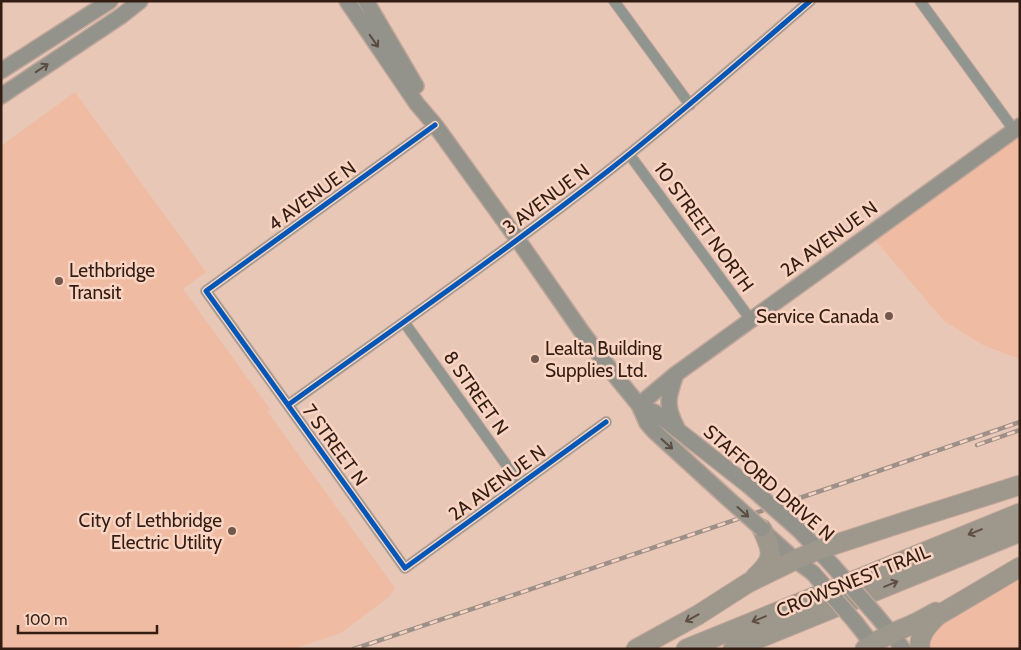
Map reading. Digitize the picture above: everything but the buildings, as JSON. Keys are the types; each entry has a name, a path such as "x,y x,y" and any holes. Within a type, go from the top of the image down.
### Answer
{"highway":[{"path":"636,649 698,615 748,583 818,550 1020,485"},
{"name":"CROWSNEST TRAIL","path":"686,649 1020,513"},
{"name":"CROWSNEST TRAIL","path":"733,649 1020,532"},
{"path":"748,583 766,565 771,553 768,537"},
{"path":"920,649 921,635 928,624 938,616 1020,567"},
{"path":"871,647 891,633 969,597"}],"main road":[{"path":"1,71 110,1"},
{"path":"1,96 140,1"},
{"name":"STAFFORD DRIVE N","path":"346,1 417,104 436,125 582,332 638,405 654,432 768,537 813,574 856,623 871,647"},
{"name":"STAFFORD DRIVE N","path":"366,1 424,100 436,125"},
{"name":"2A AVENUE N","path":"638,405 676,374 1017,128"},
{"path":"676,374 668,407 678,431"},
{"name":"STAFFORD DRIVE N","path":"638,405 656,413 749,486 800,531 876,615 903,649"}],"street":[{"path":"614,1 690,104"},
{"name":"3 AVENUE N","path":"288,405 518,240 690,104 810,1"},
{"path":"920,1 1017,128"},
{"name":"4 AVENUE N","path":"206,290 436,125"},
{"name":"10 STREET NORTH","path":"628,154 751,320"},
{"name":"7 STREET N","path":"206,290 405,568"},
{"name":"8 STREET N","path":"404,322 520,484"},
{"name":"2A AVENUE N","path":"405,568 606,422"}],"shaded area":[{"path":"75,92 206,272 183,289 270,409 267,411 395,588 390,596 341,633 293,649 1,649 1,146"},
{"path":"1020,126 1020,359 985,346 944,321 870,234"},
{"path":"1020,571 1020,649 923,649 929,627"}],"railway":[{"path":"354,649 1020,422"},
{"path":"977,445 1020,430"}],"cycle path":[{"path":"288,405 489,260 634,151 810,1"},
{"path":"435,125 206,291 405,568 606,422"}],"place":[{"name":"Lethbridge Transit","path":"59,281"},
{"name":"Service Canada","path":"889,316"},
{"name":"Lealta Building Supplies Ltd.","path":"535,359"},
{"name":"City of Lethbridge Electric Utility","path":"232,531"}]}
